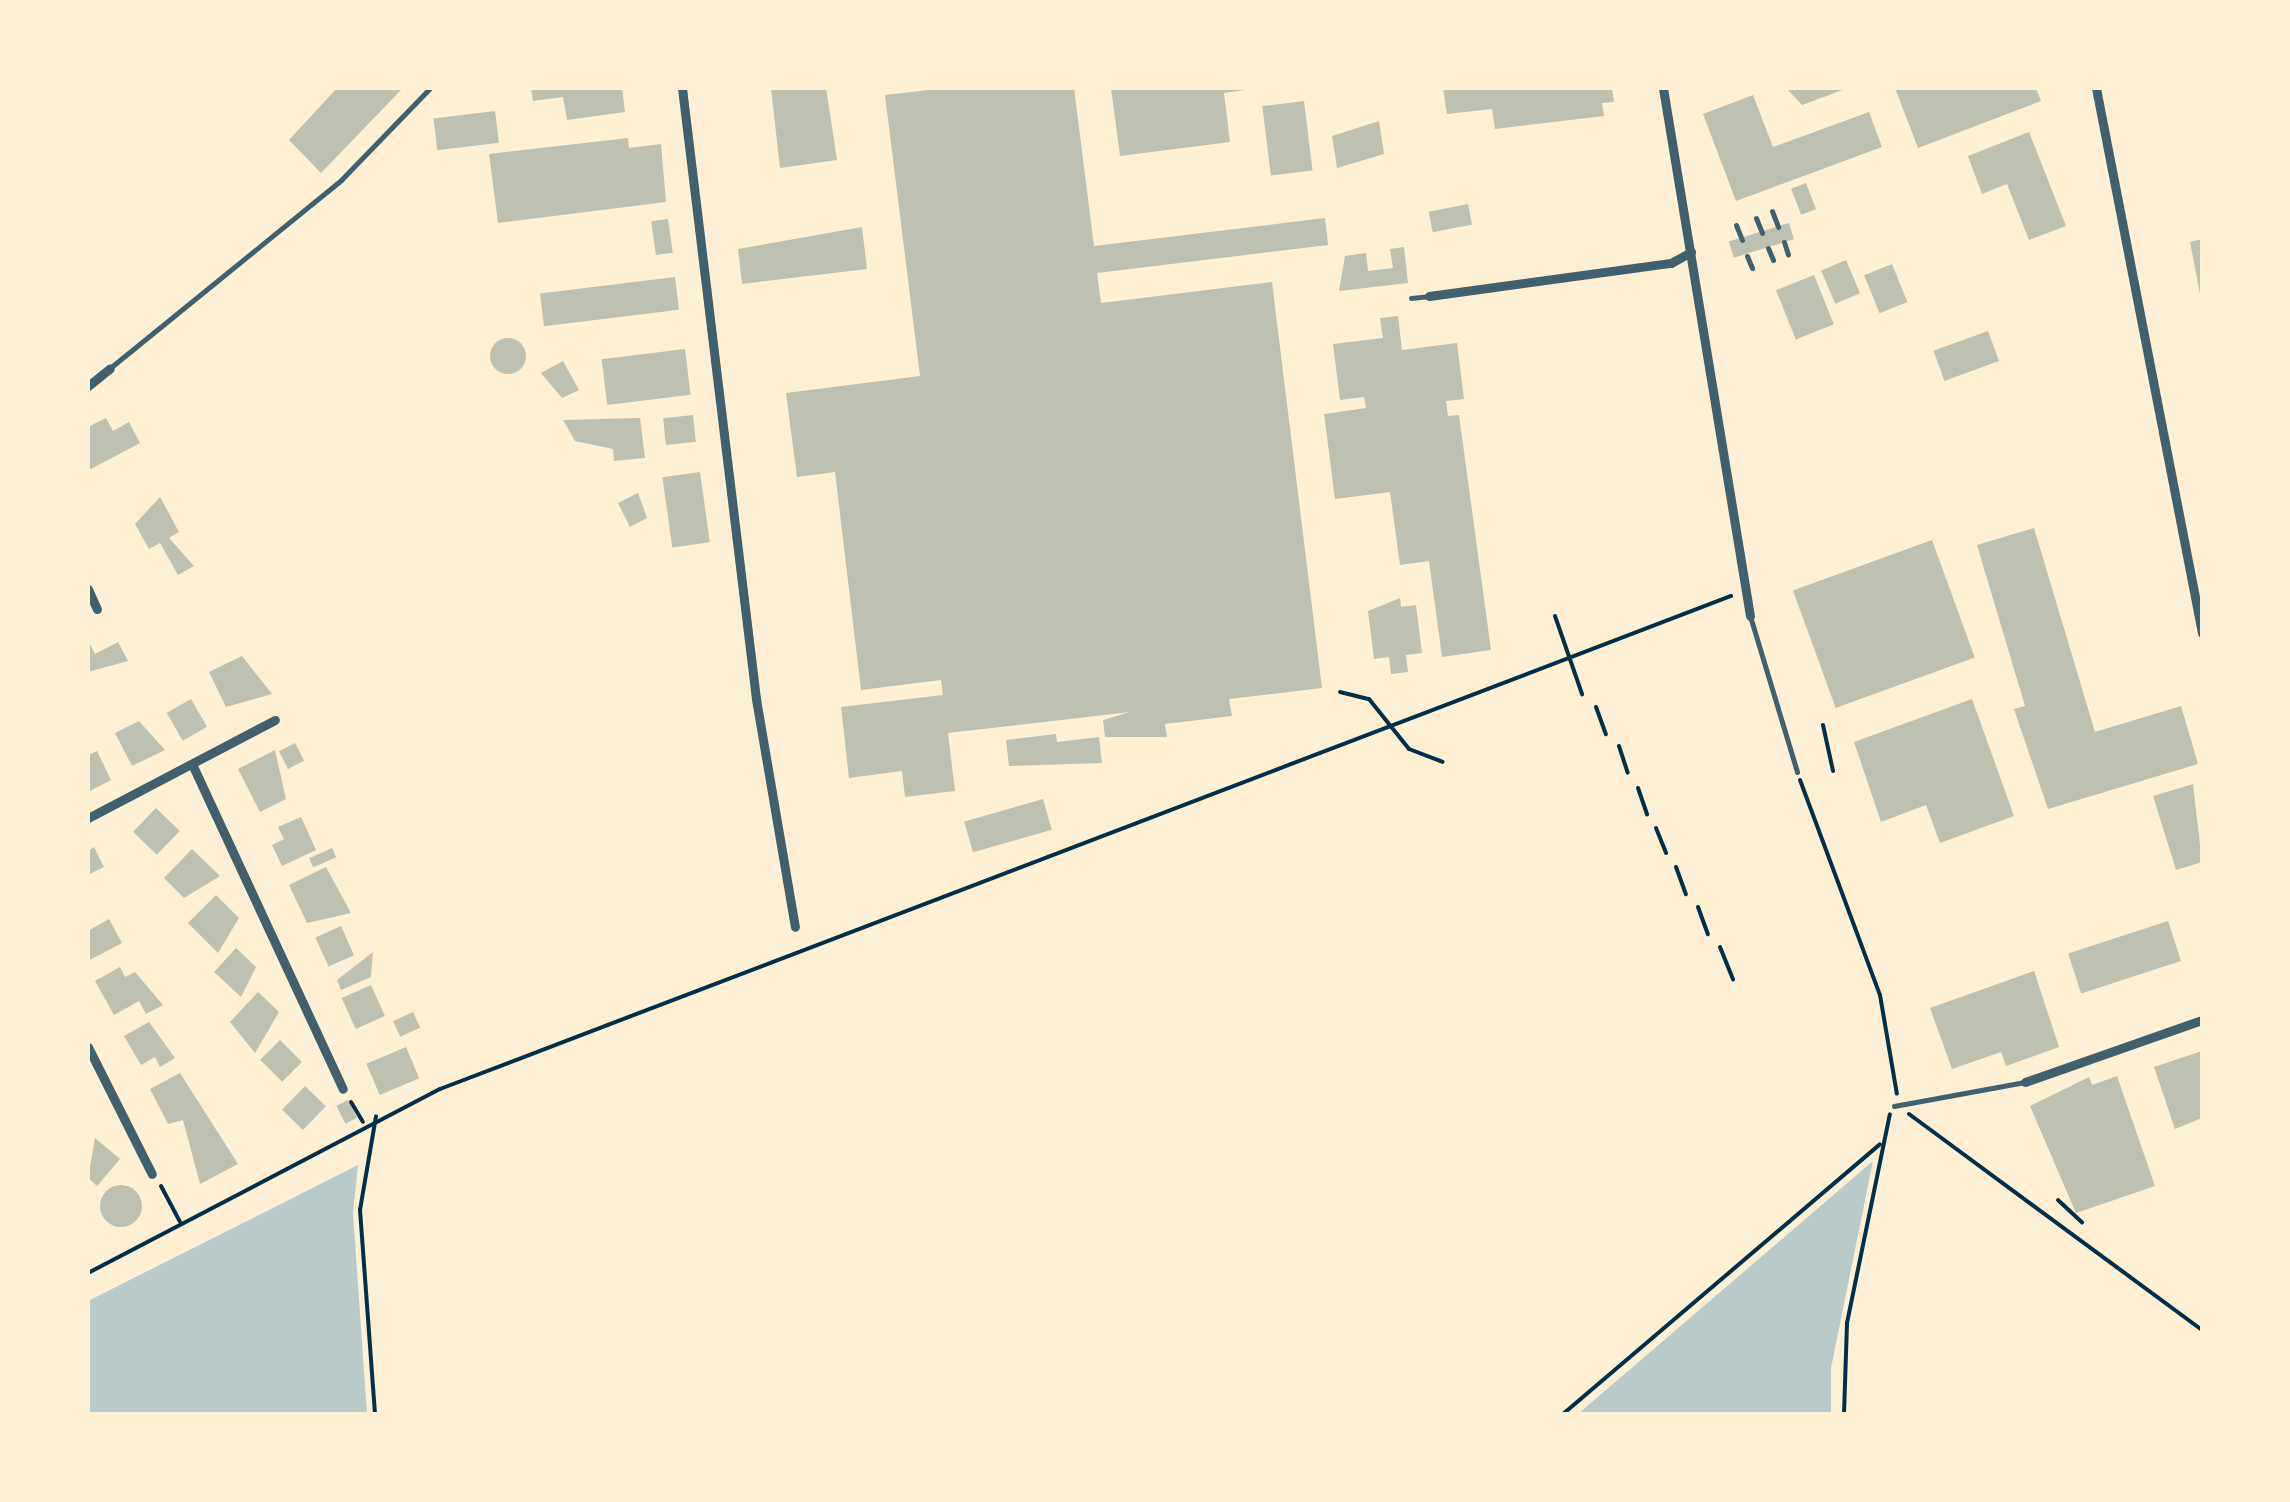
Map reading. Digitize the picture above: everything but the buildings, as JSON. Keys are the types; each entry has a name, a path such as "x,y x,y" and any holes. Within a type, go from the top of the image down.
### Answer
{"street":[{"path":"682,88 756,699 794,927"},
{"path":"1663,88 1742,592 1750,616"},
{"path":"2096,88 2202,633"},
{"path":"1429,296 1672,263 1690,252"},
{"path":"88,386 110,368"},
{"path":"88,589 98,608"},
{"path":"88,818 275,720"},
{"path":"192,764 343,1089"},
{"path":"2025,1082 2202,1020"},
{"path":"88,1048 152,1174"}],"lane":[{"path":"110,368 341,180 430,88"},
{"path":"1772,211 1778,227"},
{"path":"1756,218 1762,233"},
{"path":"1736,226 1742,240"},
{"path":"1784,242 1788,254"},
{"path":"1768,248 1772,260"},
{"path":"1748,256 1752,268"},
{"path":"1412,298 1429,296"},
{"path":"1750,616 1797,772"},
{"path":"1895,1104 1964,1099 2025,1082"}],"path":[{"path":"88,1273 376,1116 1742,592"},
{"path":"1555,616 1582,694"},
{"path":"1340,692 1369,700 1386,727 1443,762"},
{"path":"1596,707 1606,734"},
{"path":"1822,724 1833,770"},
{"path":"1619,746 1628,773"},
{"path":"1797,772 1880,995 1895,1104 1880,1144 1847,1323 1844,1414"},
{"path":"1638,788 1647,814"},
{"path":"1656,828 1666,853"},
{"path":"1676,867 1686,894"},
{"path":"1698,908 1708,934"},
{"path":"1720,947 1733,980"},
{"path":"343,1089 363,1122"},
{"path":"1895,1104 1928,1136 2202,1330"},
{"path":"374,1414 360,1210 376,1116"},
{"path":"1563,1414 1880,1144"},
{"path":"152,1174 181,1222"},
{"path":"2058,1200 2082,1222"}],"shaded area":[{"path":"1873,1161 1831,1368 1831,1414 1578,1414"},
{"path":"358,1165 353,1213 367,1414 88,1414 88,1301"}]}
